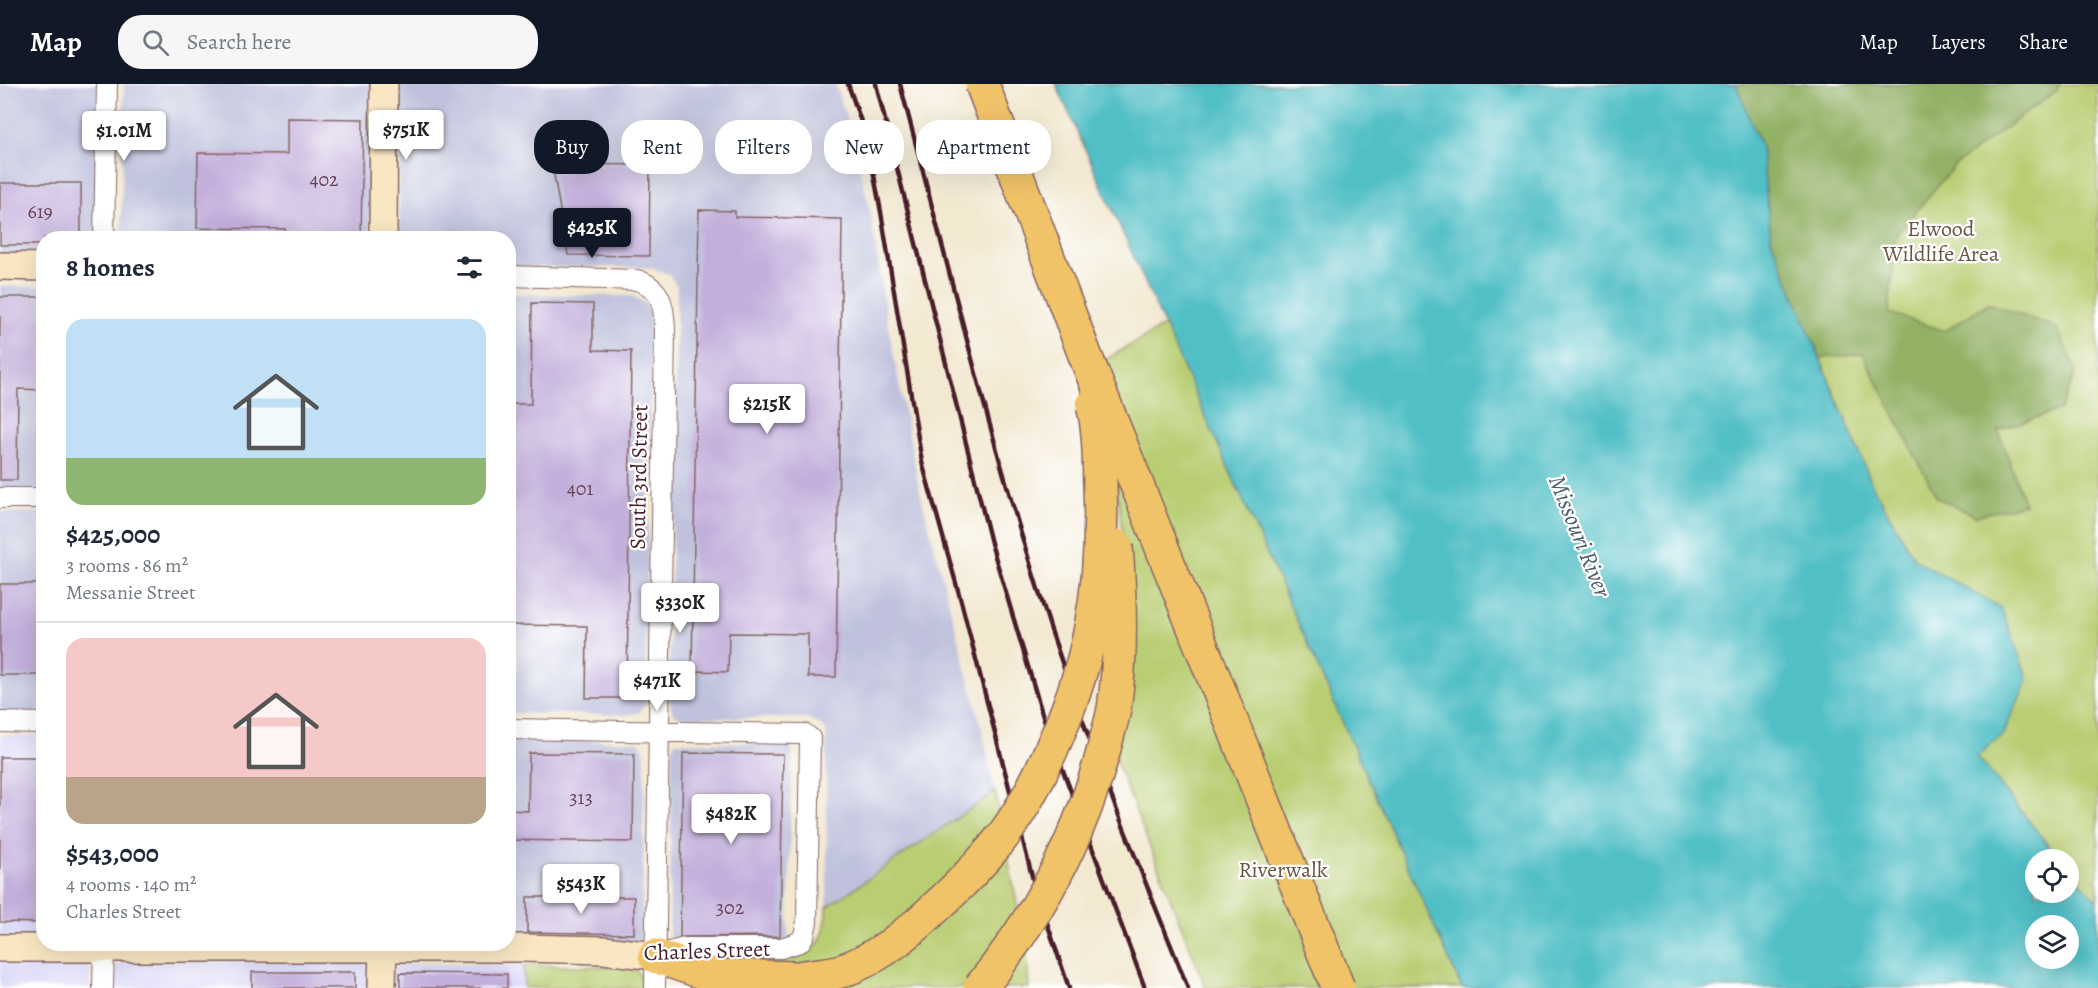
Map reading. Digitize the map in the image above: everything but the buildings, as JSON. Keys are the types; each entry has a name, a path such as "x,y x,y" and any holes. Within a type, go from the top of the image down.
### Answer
{"highway":[{"path":"981,84 1072,320 1338,988"},
{"path":"981,84 1138,486"},
{"path":"655,956 703,982 800,978 844,970 881,950 915,927 978,866 1003,835 1035,781 1060,726 1091,628 1099,565 1101,509 1097,420 1072,320"},
{"path":"980,988 1011,950 1031,920 1070,846 1089,800 1115,703 1119,592 1113,516 1099,447 1085,355"}],"main road":[{"path":"383,231 384,84"},
{"path":"0,266 36,267"},
{"name":"Charles Street","path":"0,948 36,947"},
{"name":"Charles Street","path":"516,948 604,950 655,956"},
{"path":"382,951 382,988"}],"street":[{"path":"104,231 107,84"},
{"name":"South 3rd Street","path":"516,276 621,278 645,283 658,292 662,299 665,323 655,988"},
{"path":"0,498 36,498"},
{"path":"0,722 36,723"},
{"path":"516,729 660,731"},
{"name":"Charles Street","path":"655,956 685,948 782,948 800,942 807,922 810,738 805,734 660,731"},
{"path":"103,988 104,951"}],"shaded area":[{"path":"0,84 99,84 98,231 36,231 36,258 0,256"},
{"path":"124,84 372,84 370,231 121,231"},
{"path":"400,84 835,84 847,120 824,120 824,174 861,174 871,215 886,314 919,488 983,733 995,792 827,907 826,731 818,723 806,718 680,718 672,712 669,697 677,286 669,274 637,267 516,267 516,231 399,231"},
{"path":"0,286 36,287 36,490 0,489"},
{"path":"516,294 633,296 646,304 651,316 645,705 640,712 628,715 516,713"},
{"path":"0,512 36,513 36,713 0,713"},
{"path":"0,736 36,736 36,937 0,936"},
{"path":"516,740 637,741 643,746 645,755 642,934 640,940 631,942 516,941"},
{"path":"675,742 792,744 788,941 676,940 669,937 672,748"},
{"path":"0,958 81,959 87,962 90,969 89,988 0,988"},
{"path":"126,961 357,962 365,965 368,972 368,988 115,988 115,969"},
{"path":"406,964 524,965 524,988 392,988 392,972 397,967"}],"green space":[{"name":"Elwood Wildlife Area","path":"1736,84 2098,84 2098,900 2079,881 2079,849 2051,849 1977,756 2003,734 2028,679 2001,608 1915,560 1874,489 1771,239 1761,147"},
{"path":"1736,84 2060,84 2056,91 1955,165 1896,235 1889,313 1945,331 1988,303 2057,328 2076,371 2060,410 1998,430 2025,504 1976,516 1937,498 1863,354 1820,358 1771,239 1761,147"},
{"name":"Riverwalk","path":"1165,325 1462,988 1206,988 1116,761 1125,558 1103,361"},
{"path":"995,792 1027,954 1029,988 819,988 786,972 681,957 765,959 808,953 821,939 827,907"},
{"path":"524,965 632,967 640,974 643,988 524,988"}],"water":[{"name":"Missouri River","path":"1056,84 1736,84 1761,147 1771,239 1874,489 1915,560 2001,608 2028,679 2003,734 1977,756 2051,849 2025,849 2025,903 2079,903 2079,881 2098,900 2098,988 1462,988"}],"railway":[{"path":"848,84 867,139 922,462 961,601 1034,884 1069,988"},
{"path":"876,84 991,543 1044,720 1145,988"},
{"path":"900,84 990,424 1050,627 1099,763 1188,988"}]}
